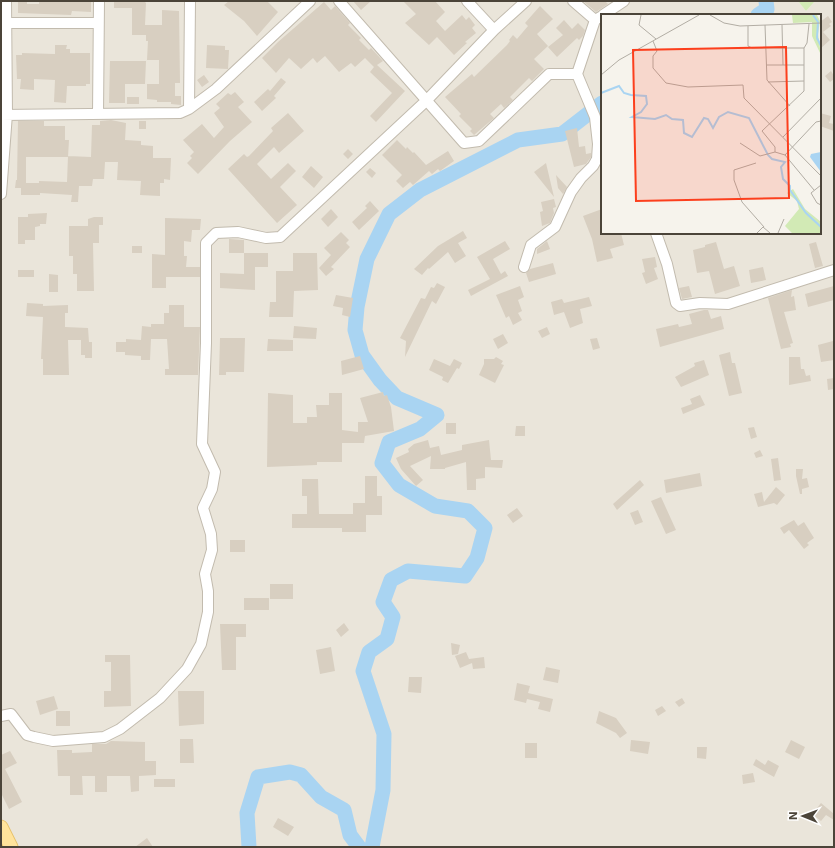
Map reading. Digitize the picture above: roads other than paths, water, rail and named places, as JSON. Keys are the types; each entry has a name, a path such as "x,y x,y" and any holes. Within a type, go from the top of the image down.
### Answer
{"main road":[{"path":"1,828 11,847"}],"street":[{"path":"1,194 4,114 4,23 6,1"},
{"path":"98,114 99,1"},
{"path":"189,109 190,1"},
{"path":"4,114 180,113 189,109 216,89 310,1"},
{"path":"339,1 464,143 479,141 549,74 577,74"},
{"path":"467,1 494,30"},
{"path":"1,716 11,714 27,735 34,738 53,740 104,737 120,729 160,698 187,669 201,644 208,612 208,591 204,574 212,550 211,534 203,508 212,488 215,472 202,444 206,342 206,242 216,233 238,232 266,238 280,237 426,101 494,30 526,1"},
{"path":"524,267 531,245 555,227 571,192 580,178 593,166 597,159 598,144 595,117 577,74 600,17 572,1"},
{"path":"604,14 624,1"},
{"path":"4,23 98,23"},
{"path":"656,234 667,264 676,303 680,306 700,303 728,304 834,270"}],"waterway":[{"path":"760,14 767,9 766,1"},
{"path":"372,847 383,790 384,734 363,671 369,652 387,639 393,617 383,602 391,580 408,571 465,576 477,558 485,528 468,511 435,506 399,485 382,463 389,442 420,429 437,415 397,398 380,380 362,355 355,330 357,307 367,259 389,214 420,190 518,140 562,134 601,104"},
{"path":"249,847 247,813 258,777 290,772 301,775 321,797 344,810 350,835 359,847"}]}
